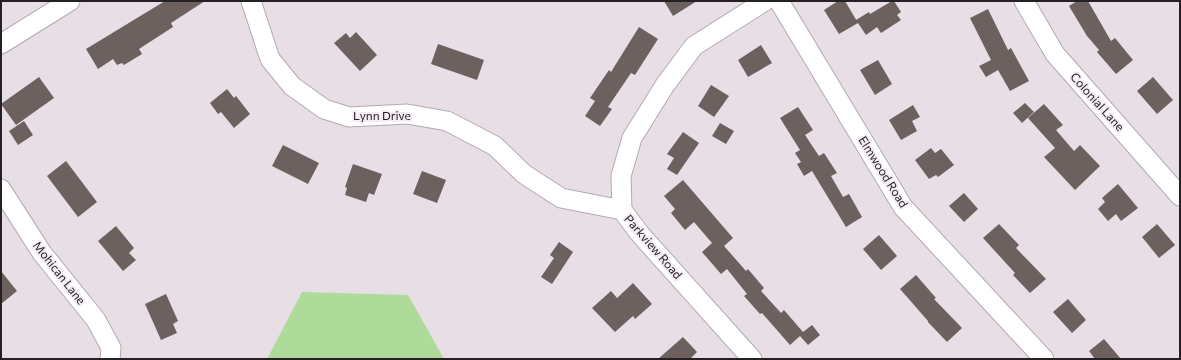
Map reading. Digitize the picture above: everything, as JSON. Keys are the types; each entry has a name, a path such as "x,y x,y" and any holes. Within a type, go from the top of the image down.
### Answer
{"street":[{"path":"1,44 70,1"},
{"name":"Lynn Drive","path":"250,1 270,59 292,86 324,109 349,117 407,114 447,121 495,146 524,174 561,198 622,210"},
{"name":"Parkview Road","path":"745,357 640,234 622,210 621,176 632,138 665,86 694,46 765,1"},
{"name":"Elmwood Road","path":"779,1 903,206 1044,359"},
{"name":"Colonial Lane","path":"1024,1 1055,54 1180,196"},
{"name":"Mohican Lane","path":"1,189 42,253 96,320 111,348 110,359"}],"green space":[{"path":"302,292 408,295 444,359 267,359"}],"building":[{"path":"165,1 205,1 171,23 173,27 139,49 142,54 124,65 122,63 117,65 113,59 98,69 86,49"},
{"path":"664,1 697,1 673,16"},
{"path":"838,1 845,1 858,23 839,34 824,10"},
{"path":"894,1 901,12 897,15 901,20 881,33 877,27 866,35 856,20 869,12 870,14"},
{"path":"1077,1 1088,1 1111,41 1115,38 1133,60 1116,74 1097,52 1099,50 1087,36 1069,6"},
{"path":"988,9 1008,50 1011,48 1029,81 1010,91 998,70 986,77 979,66 991,60 970,18"},
{"path":"639,27 658,39 635,75 631,73 608,107 612,109 600,126 585,116 595,101 590,98 609,70 611,72"},
{"path":"356,32 377,55 360,71 334,43 346,33 350,38"},
{"path":"438,44 484,60 477,80 431,64"},
{"path":"761,45 772,63 748,77 738,60"},
{"path":"878,60 892,84 875,95 860,70"},
{"path":"39,77 54,98 16,125 1,104"},
{"path":"1153,77 1173,100 1157,114 1137,91"},
{"path":"711,85 729,96 714,117 698,106"},
{"path":"227,89 234,98 236,96 250,114 234,128 221,112 218,114 210,103"},
{"path":"1025,103 1034,112 1022,123 1013,113"},
{"path":"1044,104 1063,125 1056,130 1074,151 1080,145 1100,166 1075,190 1044,157 1055,148 1028,118"},
{"path":"913,105 920,117 912,121 917,131 901,140 889,120"},
{"path":"798,107 813,130 805,135 819,156 824,153 837,173 831,176 843,197 849,194 862,217 846,227 812,171 804,176 797,164 801,162 795,153 800,150 780,118"},
{"path":"24,121 33,135 18,145 9,131"},
{"path":"720,123 734,131 726,144 712,136"},
{"path":"683,132 699,143 677,175 667,169 674,158 667,154"},
{"path":"283,145 319,163 308,184 272,166"},
{"path":"931,148 935,153 941,149 954,165 938,177 936,175 929,179 915,160"},
{"path":"66,161 97,202 78,217 47,176"},
{"path":"353,164 382,174 374,195 369,193 366,202 345,195 347,188 345,187"},
{"path":"422,171 446,180 437,203 413,194"},
{"path":"683,180 733,238 724,246 746,271 748,269 764,288 761,291 781,313 784,310 803,332 812,325 820,335 808,345 800,336 790,345 762,313 760,314 744,296 747,294 727,269 721,274 702,252 712,243 694,222 685,230 671,213 675,209 664,196"},
{"path":"1118,184 1138,208 1121,221 1116,214 1108,221 1098,209 1105,202 1102,198"},
{"path":"964,193 978,209 964,222 949,206"},
{"path":"999,224 1019,245 1016,248 1046,279 1030,293 1013,275 1015,273 983,238"},
{"path":"1157,224 1175,245 1159,258 1142,237"},
{"path":"116,226 134,248 129,253 136,260 123,271 98,241"},
{"path":"879,235 897,256 881,270 863,249"},
{"path":"559,242 573,252 552,284 541,277 554,258 550,255"},
{"path":"1,271 17,291 1,304"},
{"path":"916,275 936,298 934,299 962,328 947,342 900,289"},
{"path":"633,283 652,304 635,319 633,316 615,332 592,308 611,291 617,298"},
{"path":"166,294 178,321 173,324 177,333 161,340 145,304"},
{"path":"1068,299 1086,320 1072,333 1053,312"},
{"path":"683,337 697,352 690,359 658,359"},
{"path":"1104,339 1121,359 1095,359 1089,351"}]}
